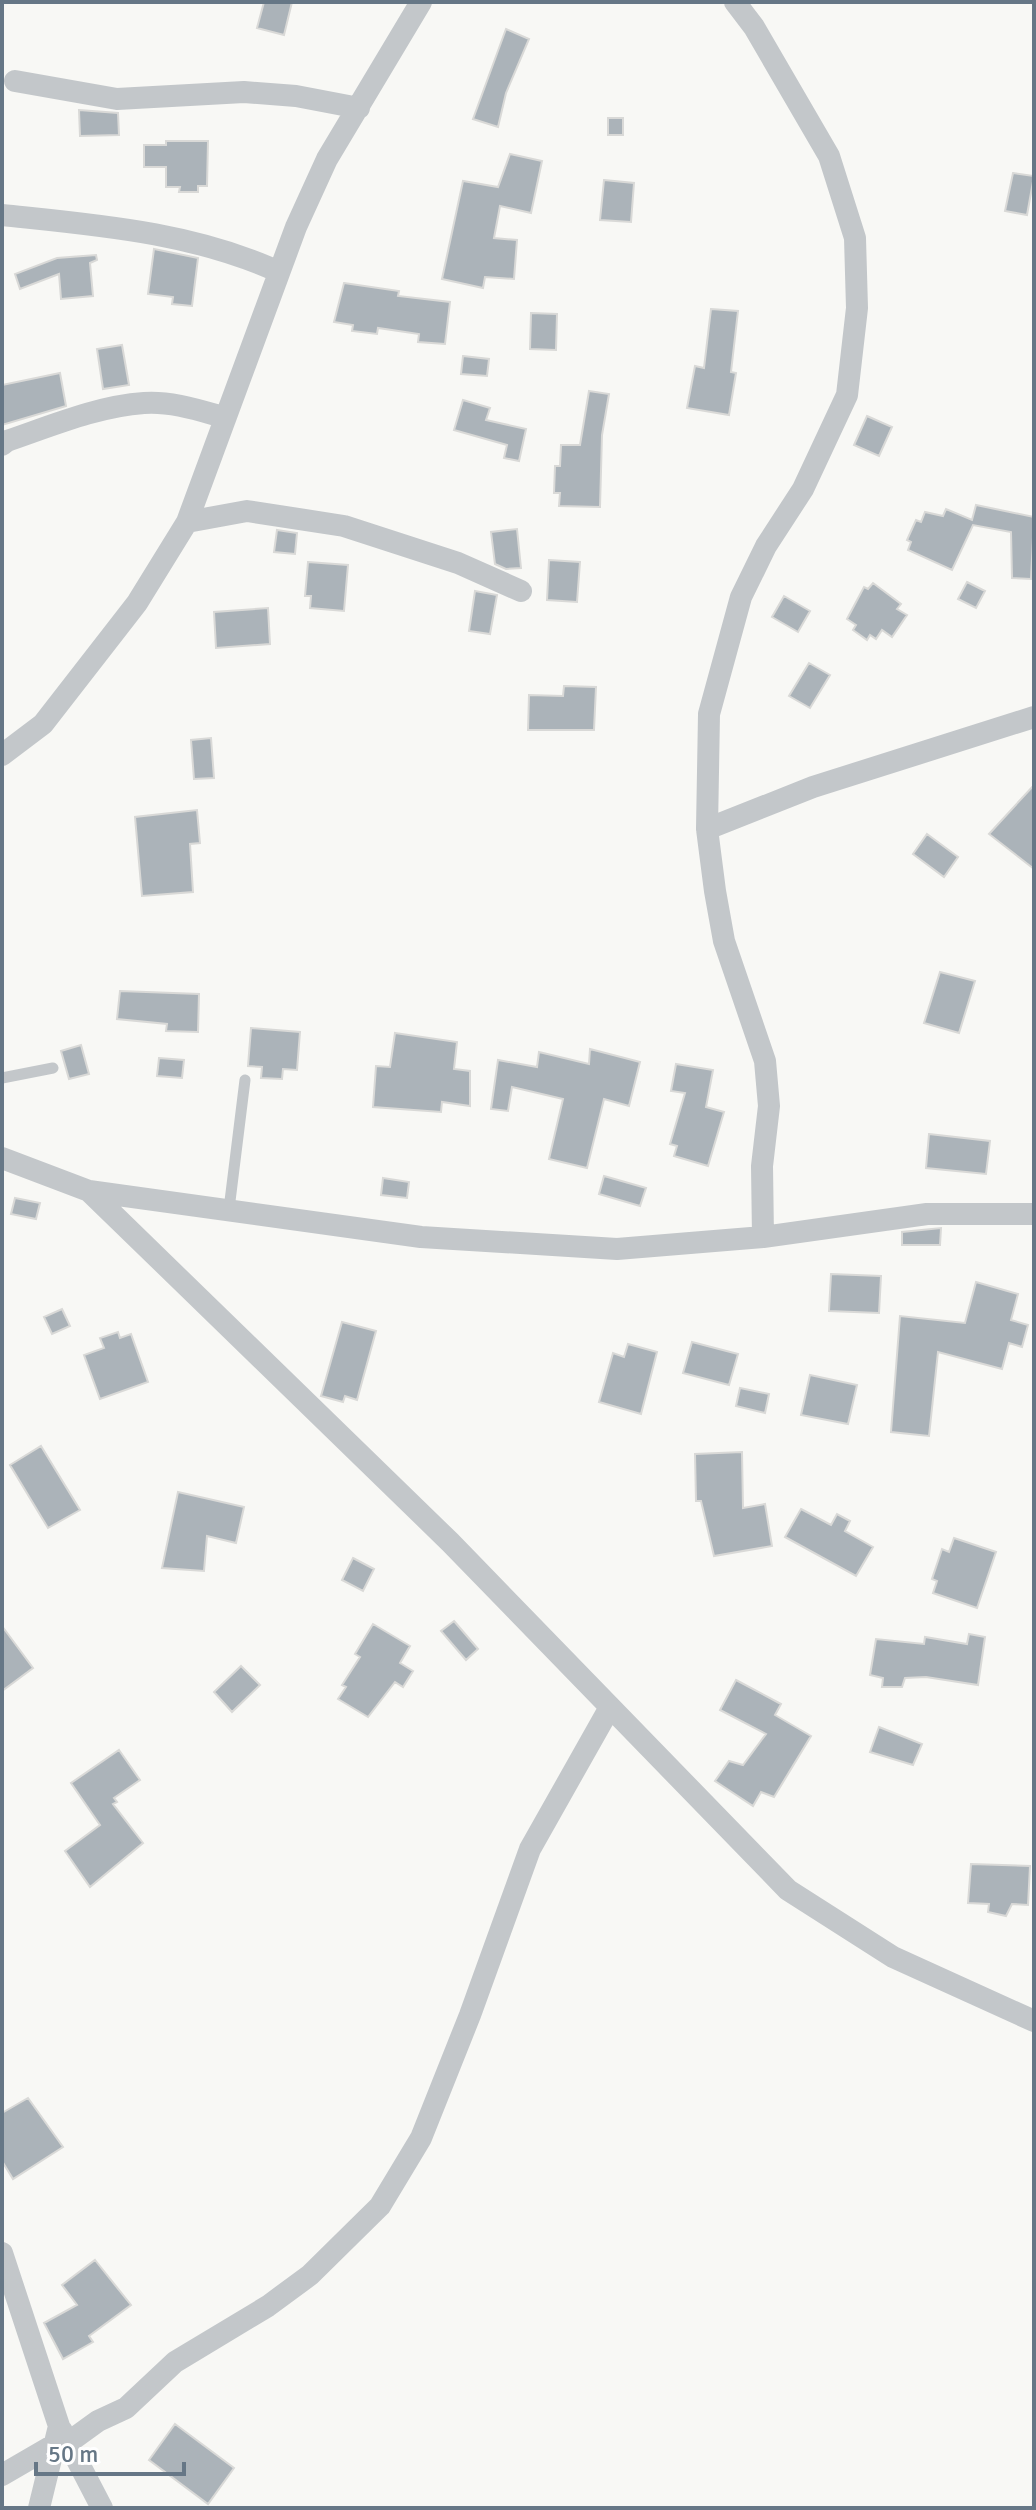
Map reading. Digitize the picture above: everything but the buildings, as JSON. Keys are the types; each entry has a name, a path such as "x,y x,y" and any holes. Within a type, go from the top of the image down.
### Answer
{"street":[{"path":"2,755 43,724 137,603 187,522 223,417 327,159 421,2"},
{"path":"735,2 754,27 829,156 855,238 857,308 847,395 803,489 766,546 729,633 709,714 707,829 724,941 765,1061 769,1106 762,1166 763,1237"},
{"path":"15,81 117,99 244,92 296,96 359,108"},
{"path":"2,215 193,240 245,256 279,272"},
{"path":"2,445 114,407 147,403 178,405 223,417"},
{"path":"187,522 247,511 344,526 458,563 521,591"},
{"path":"707,829 813,787 1034,717"},
{"path":"2,1158 89,1191 421,1237 617,1249 763,1237 927,1214 1034,1214"},
{"path":"89,1191 450,1542 788,1890 893,1957 1034,2021"},
{"path":"2,2475 60,2438 126,2408 175,2362 279,2299 310,2275 380,2206 421,2138 530,1849 609,1709"},
{"path":"2,2253 60,2438 102,2508"},
{"path":"39,2508 60,2438"}],"lane":[{"path":"2,1078 53,1068"},
{"path":"229,1209 245,1080"}]}
